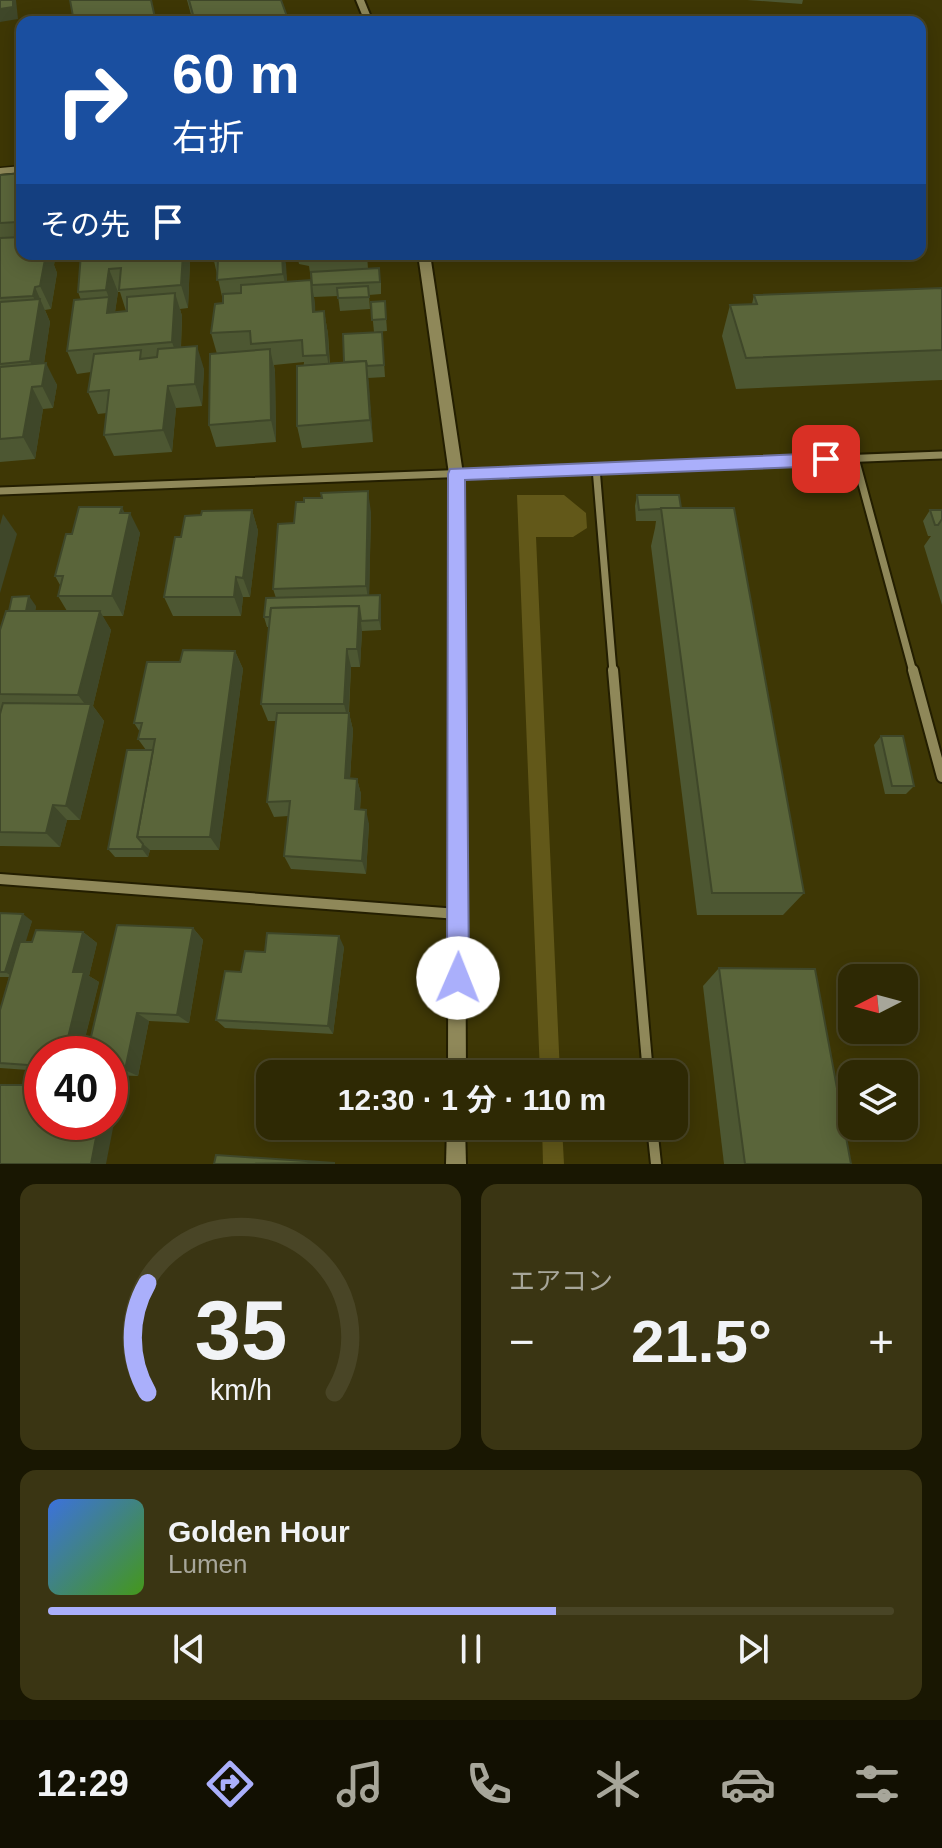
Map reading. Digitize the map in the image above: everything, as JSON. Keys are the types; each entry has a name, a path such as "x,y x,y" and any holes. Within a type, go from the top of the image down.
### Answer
{"street":[{"path":"425,260 456,474 457,1060"},
{"path":"0,491 942,455"},
{"path":"855,458 942,777"},
{"path":"596,468 647,1060"},
{"path":"0,879 459,914"},
{"path":"456,1140 456,1164"},
{"path":"653,1140 656,1164"}],"shaded area":[{"path":"517,495 564,495 586,513 587,528 573,537 536,537 559,1060 539,1060"},
{"path":"542,1140 563,1140 564,1164 543,1164"}],"building":[{"path":"0,0 13,0 13,7 0,9"},
{"path":"70,0 151,0 155,16 73,16"},
{"path":"189,0 281,0 287,16 193,16"},
{"path":"16,174 16,222 0,223 0,175"},
{"path":"16,237 16,260 45,260 40,286 35,287 33,296 0,298 0,238"},
{"path":"81,260 183,260 181,285 119,290 121,268 109,269 106,290 78,292"},
{"path":"218,260 282,260 283,274 217,280"},
{"path":"379,268 380,282 312,285 311,272"},
{"path":"311,280 313,312 324,311 327,355 303,356 302,340 251,344 250,331 211,333 215,304 223,303 223,294 241,293 241,285"},
{"path":"368,286 369,297 338,298 337,288"},
{"path":"942,288 942,350 746,358 730,305 757,304 754,295"},
{"path":"175,293 172,342 67,351 74,300 109,297 107,313 127,311 127,297"},
{"path":"40,299 30,361 0,364 0,302"},
{"path":"385,301 386,319 372,320 371,302"},
{"path":"382,332 384,365 367,366 366,361 344,362 343,334"},
{"path":"197,346 195,384 168,386 163,430 104,435 109,390 88,392 94,354 141,350 140,359 157,357 158,349"},
{"path":"270,349 271,420 209,425 210,354"},
{"path":"366,361 370,420 297,426 297,366"},
{"path":"46,363 42,386 32,387 23,437 0,439 0,367"},
{"path":"368,491 366,586 273,589 278,524 294,523 296,502 304,502 304,498 322,498 321,493"},
{"path":"637,495 679,495 681,508 639,510"},
{"path":"79,507 122,507 120,513 130,513 112,596 58,596 63,576 55,576 66,534 72,534"},
{"path":"661,508 734,508 804,893 712,893"},
{"path":"252,510 243,578 236,577 234,597 164,597 175,537 181,537 185,516 201,515 202,511"},
{"path":"930,510 942,510 938,525 935,525"},
{"path":"380,595 379,620 361,621 359,606 271,608 270,617 264,617 266,598"},
{"path":"29,596 26,611 9,611 12,597"},
{"path":"359,606 357,649 347,649 344,704 261,704 271,608"},
{"path":"6,611 100,611 78,695 0,694 0,630"},
{"path":"183,650 235,651 210,837 137,837 155,739 138,739 142,723 134,723 147,662 180,662"},
{"path":"3,703 91,704 66,806 53,805 46,833 0,832 0,714"},
{"path":"277,713 349,713 345,778 357,779 355,809 366,810 362,861 284,856 290,801 267,802"},
{"path":"881,736 903,736 914,786 892,786"},
{"path":"127,750 153,750 137,837 143,844 142,849 108,849"},
{"path":"0,913 23,914 5,972 0,972"},
{"path":"117,925 193,928 177,1015 137,1013 128,1056 128,1036 91,1036"},
{"path":"36,930 83,932 73,972 84,972 68,1036 24,1036 24,1065 0,1063 0,1010 20,942 32,942"},
{"path":"267,933 339,936 328,1026 216,1020 225,971 241,972 245,951 265,952"},
{"path":"719,968 815,969 838,1094 838,1140 847,1140 851,1164 745,1164"},
{"path":"0,1085 24,1085 24,1140 96,1140 91,1164 0,1164"},
{"path":"216,1155 335,1163 214,1164"}],"route":[{"path":"458,978 456,474 826,459"}]}
